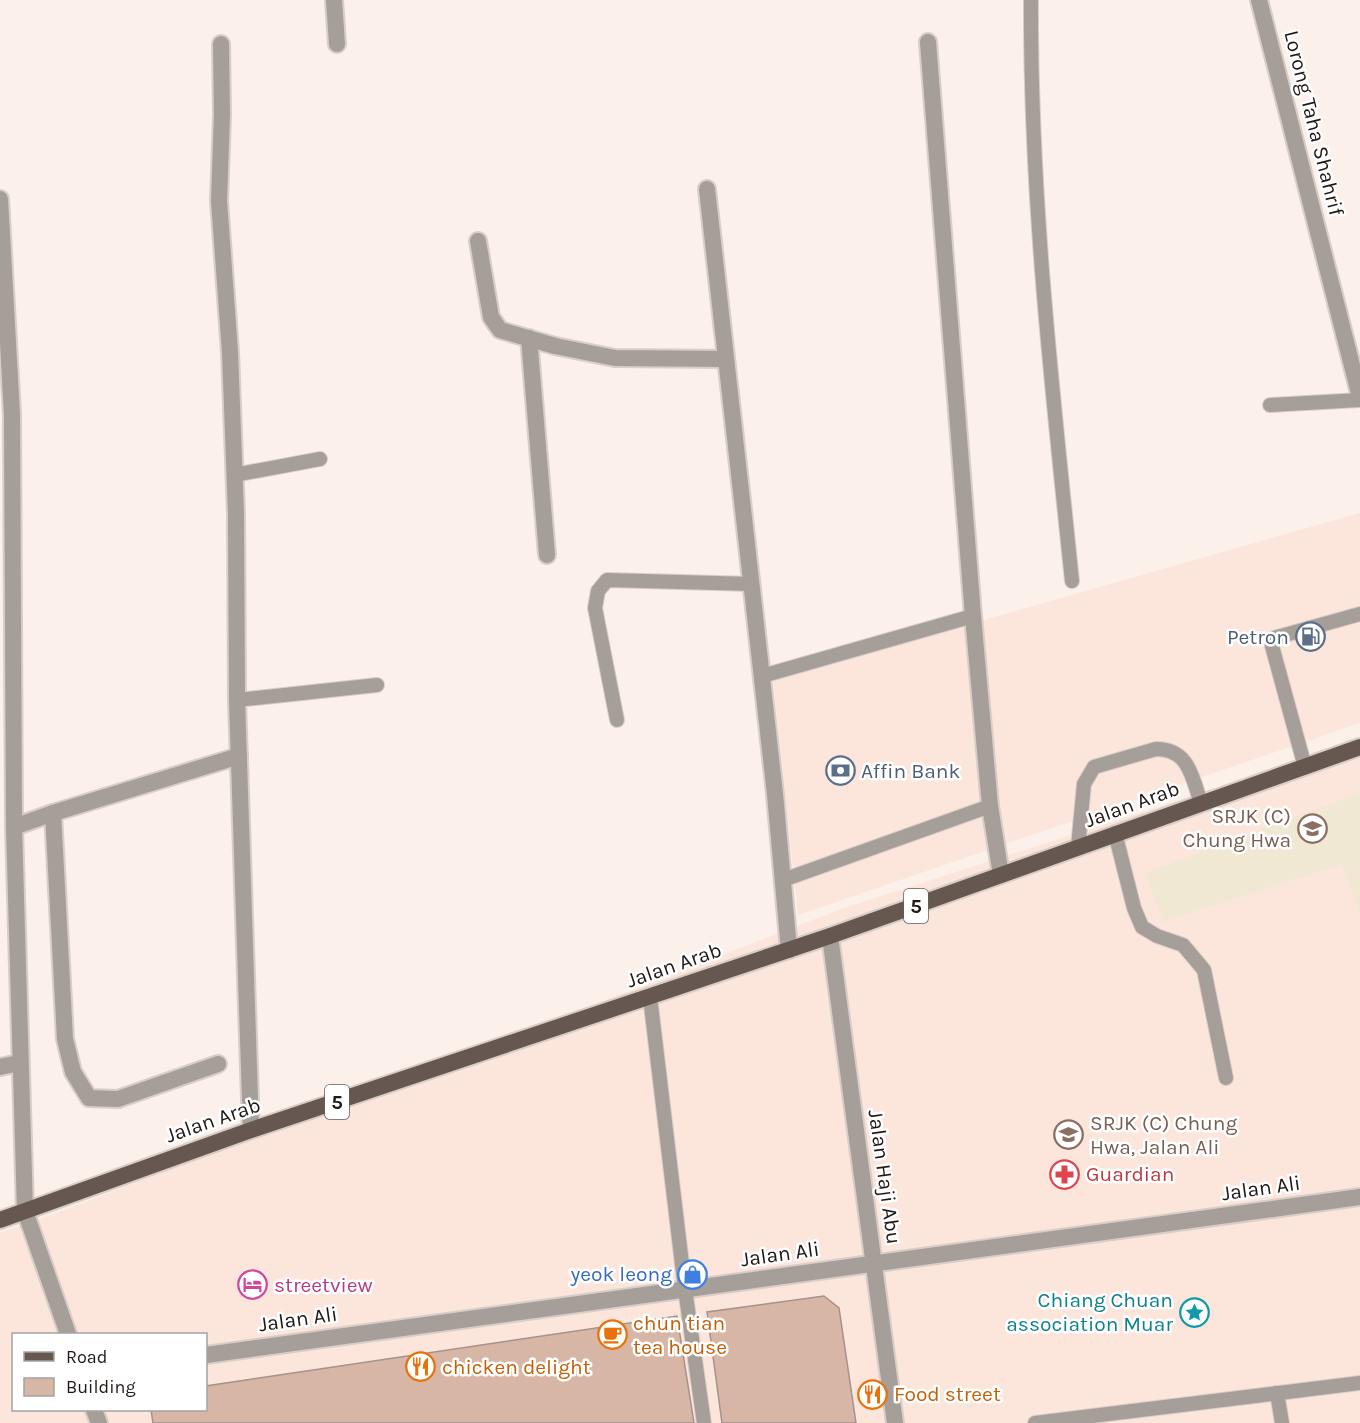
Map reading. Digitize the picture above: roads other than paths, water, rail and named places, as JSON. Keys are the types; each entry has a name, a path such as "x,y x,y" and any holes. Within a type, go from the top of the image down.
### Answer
{"main road":[{"name":"Jalan Arab","path":"0,1220 251,1130 830,936 1360,747"}],"street":[{"path":"334,0 337,44"},
{"name":"Lorong Taha Shahrif","path":"1259,0 1360,398"},
{"path":"928,42 973,616 990,806 1001,875"},
{"path":"221,44 222,114 219,201 230,352 237,700 251,1130"},
{"path":"707,189 762,676 789,950"},
{"path":"0,199 19,1063 25,1211 67,1333"},
{"path":"478,240 491,316 500,330 555,346 615,358 726,359"},
{"path":"529,338 547,555"},
{"path":"14,827 239,756"},
{"path":"53,813 64,1039 73,1072 89,1098 118,1099 218,1064"},
{"name":"Jalan Haji Abu","path":"830,936 896,1423"},
{"path":"0,1067 19,1063"},
{"name":"Jalan Ali","path":"207,1355 1360,1197"}],"lane":[{"path":"1031,0 1032,90 1042,289 1072,581"},
{"path":"1270,405 1360,398"},
{"path":"234,475 320,459"},
{"path":"617,720 595,608 598,591 607,580 752,584"},
{"path":"1305,767 1272,646 1274,638 1360,614"},
{"path":"762,676 973,616"},
{"path":"237,700 377,685"},
{"path":"1078,847 1084,784 1094,767 1156,748 1167,749 1178,754 1186,764 1201,803"},
{"path":"783,880 990,806"},
{"path":"1115,833 1134,908 1142,927 1157,936 1183,945 1204,970 1226,1078"},
{"path":"650,997 685,1289 704,1423"},
{"path":"1035,1423 1360,1383"},
{"path":"1277,1394 1282,1423"}],"place":[{"name":"Petron","path":"1310,637"},
{"name":"Affin Bank","path":"840,771"},
{"name":"SRJK (C) Chung Hwa","path":"1312,828"},
{"name":"SRJK (C) Chung Hwa, Jalan Ali","path":"1069,1135"},
{"name":"Guardian","path":"1065,1174"},
{"name":"yeok leong","path":"693,1274"},
{"name":"streetview","path":"253,1285"},
{"name":"Chiang Chuan association Muar","path":"1194,1312"},
{"name":"chun tian tea house","path":"612,1335"},
{"name":"chicken delight","path":"421,1367"},
{"name":"Food street","path":"873,1394"}]}
